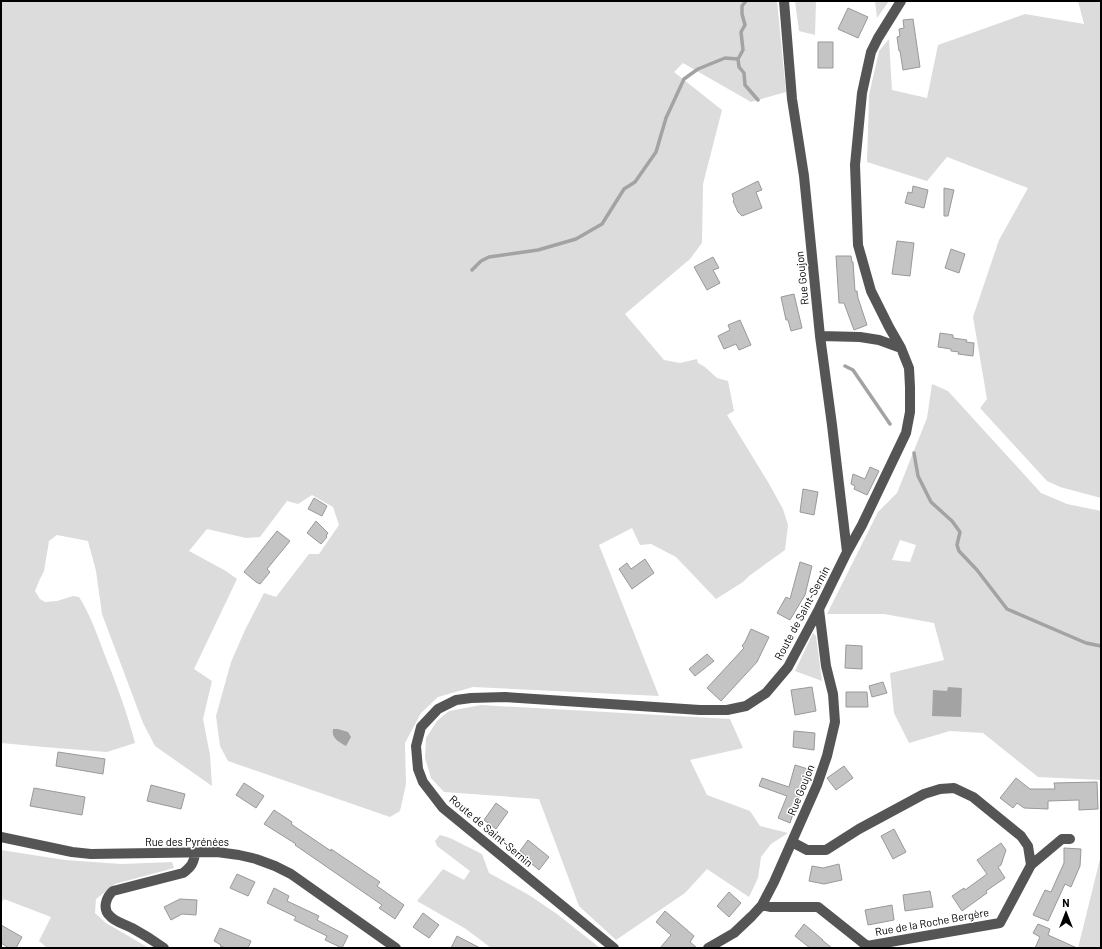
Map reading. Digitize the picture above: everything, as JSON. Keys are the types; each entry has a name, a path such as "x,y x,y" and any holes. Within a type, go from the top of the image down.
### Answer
{"street":[{"name":"Rue Goujon","path":"784,1 792,99 804,176 820,336 831,411 847,552"},
{"name":"Route de Saint-Sernin","path":"614,948 443,808 423,782 418,769 416,746 421,727 438,709 456,700 471,698 505,697 700,710 727,710 746,706 766,693 788,667 819,609 906,434 910,412 909,368 901,348 871,291 858,245 856,165 862,93 871,52 901,1"},
{"path":"820,336 860,337 879,340 901,348"},
{"name":"Rue Goujon","path":"708,948 734,933 762,905 774,882 817,785 827,756 835,722 833,694 826,666 819,609"},
{"path":"792,842 807,850 826,850 859,829 924,794 940,789 954,788 973,797 1022,836 1028,846 1031,865"},
{"name":"Rue des Pyrénées","path":"1,837 72,852 91,854 217,852 239,855 276,866 291,874 396,948"},
{"path":"1031,865 1062,839 1070,839"},
{"path":"164,948 109,916 106,911 107,900 113,891 183,873 189,869 193,863 195,853"},
{"name":"Rue de la Roche Bergère","path":"762,905 770,907 818,907 867,946 1000,923 1031,865"}],"shaded area":[{"path":"1,1 777,1 786,92 751,102 683,63 674,72 722,110 703,184 702,243 690,259 625,314 664,360 680,363 697,359 698,363 717,378 728,381 734,411 727,415 783,509 788,525 785,550 743,582 716,599 676,557 651,544 640,545 632,528 599,545 659,696 473,687 438,697 421,713 405,743 406,784 400,811 390,817 228,761 220,746 216,716 231,662 245,630 264,593 276,597 309,554 319,554 339,525 333,507 312,495 298,504 287,501 260,537 246,538 207,529 189,551 226,571 237,579 194,669 212,681 203,719 210,755 212,786 155,746 143,723 102,614 96,571 88,541 57,535 49,541 44,571 35,591 40,599 45,602 57,601 73,596 79,597 87,610 113,675 135,743 107,752 1,743"},
{"path":"795,1 816,1 815,35 799,31"},
{"path":"875,1 889,1 877,18"},
{"path":"1078,1 1101,1 1101,498 1060,487 1047,481 980,408 987,399 973,317 999,240 1028,188 947,157 927,181 867,162 869,95 879,51 889,39 892,90 927,98 938,45 1025,14 1084,24"},
{"path":"932,384 948,391 1041,493 1067,504 1101,511 1101,780 1038,777 983,733 950,731 909,743 894,713 890,673 944,660 934,623 884,614 827,614 878,512 897,493 927,418","holes":["900,540 916,545 910,562 892,560"]},
{"path":"813,633 816,636 822,681 795,671"},
{"path":"948,687 962,688 961,717 932,716 933,690 947,691"},
{"path":"481,705 730,719 743,748 690,760 707,795 750,811 760,826 788,833 771,844 761,857 758,878 749,897 707,869 685,893 616,940 579,906 539,799 444,792 431,778 425,758 426,738 437,721 449,711"},
{"path":"333,729 348,732 351,737 346,746 334,737"},
{"path":"440,835 450,838 482,854 489,873 529,895 557,914 600,948 491,948 466,929 417,901 443,869 464,880 470,871 437,846 435,841"},
{"path":"1,850 65,860 121,864 172,862 174,868 115,884 96,899 95,913 106,923 149,948 47,948 39,941 51,917 4,899 1,903"},
{"path":"1101,858 1101,948 1078,948 1100,859"}],"building":[{"path":"848,8 868,17 858,38 838,29"},
{"path":"913,19 920,67 903,70 897,37 900,36 899,29 904,28 903,20"},
{"path":"818,42 833,42 833,68 818,68"},
{"path":"758,181 762,190 756,192 762,208 742,216 738,212 733,201 732,194"},
{"path":"913,186 928,190 924,208 905,203 908,192 912,193"},
{"path":"944,188 954,190 948,216 944,216"},
{"path":"897,241 914,243 910,276 892,274"},
{"path":"951,249 965,254 959,273 945,268"},
{"path":"836,256 851,256 853,262 855,291 857,291 867,325 854,330 844,303 839,303"},
{"path":"713,257 719,268 713,270 720,283 707,290 694,267"},
{"path":"794,294 802,328 791,331 788,320 786,320 781,297"},
{"path":"740,320 751,345 739,350 736,344 724,349 718,336 730,330 728,325"},
{"path":"940,333 953,335 953,338 967,340 966,342 974,343 973,356 958,354 959,352 951,351 951,349 938,347"},
{"path":"870,467 879,471 867,495 854,489 855,486 851,484 853,474 865,479"},
{"path":"803,489 818,492 814,515 800,512"},
{"path":"314,498 327,506 322,516 308,509"},
{"path":"316,521 328,533 326,536 327,537 321,544 307,533"},
{"path":"277,531 290,541 267,569 270,572 260,584 244,572"},
{"path":"645,559 654,573 632,589 619,569 627,563 631,569"},
{"path":"800,562 812,566 805,595 790,620 777,613 786,597 790,599"},
{"path":"751,629 769,637 757,662 721,701 707,688 744,648 742,646"},
{"path":"846,645 862,646 862,669 845,668"},
{"path":"707,654 714,661 695,676 689,669"},
{"path":"883,682 887,693 872,697 869,686"},
{"path":"812,687 816,711 795,715 791,690"},
{"path":"846,692 867,692 868,707 846,707"},
{"path":"794,731 815,733 814,750 793,747"},
{"path":"58,752 105,759 103,774 56,766"},
{"path":"795,765 808,769 790,823 778,818 787,796 759,786 762,778 789,787"},
{"path":"844,766 853,778 836,790 827,778"},
{"path":"1016,778 1030,789 1055,789 1054,783 1097,782 1098,809 1079,810 1079,800 1048,801 1048,809 1024,808 1017,803 1013,808 1000,798"},
{"path":"244,783 264,796 256,808 236,795"},
{"path":"151,785 185,794 181,809 147,801"},
{"path":"34,788 85,797 82,815 30,806"},
{"path":"496,803 508,812 496,829 484,820"},
{"path":"274,810 292,822 291,824 380,882 377,886 404,905 395,919 379,908 382,905 295,845 296,844 264,824"},
{"path":"894,829 906,852 893,859 881,836"},
{"path":"528,840 549,857 539,870 525,858 526,856 520,851"},
{"path":"1001,843 1006,850 1001,865 998,867 1005,878 986,891 987,893 962,911 952,896 964,888 965,890 987,874 977,860"},
{"path":"1064,848 1081,849 1080,866 1071,887 1065,884 1048,921 1033,915 1045,890 1051,892 1064,863"},
{"path":"839,864 842,880 824,884 809,881 812,866 823,868"},
{"path":"237,874 255,882 248,896 230,888"},
{"path":"274,888 289,896 287,901 319,916 317,920 348,936 342,948 325,940 327,936 294,920 296,917 267,903"},
{"path":"930,891 933,907 905,911 903,895"},
{"path":"729,892 741,903 729,917 717,906"},
{"path":"180,899 197,900 196,915 182,914 171,920 164,907"},
{"path":"892,905 894,920 868,925 865,910"},
{"path":"665,911 694,936 690,942 697,948 660,948 671,935 656,922"},
{"path":"423,913 439,925 429,938 413,927"},
{"path":"804,924 832,948 810,948 795,936"},
{"path":"1038,924 1050,929 1048,935 1077,948 1035,948 1040,937 1033,933"},
{"path":"1,925 22,937 16,948 9,948 1,943"},
{"path":"220,928 251,941 248,948 226,948 220,946 221,945 214,941"},
{"path":"457,936 480,948 451,948"}],"waterway":[{"path":"746,1 742,6 742,14 745,25 741,32 743,50 738,59 739,67 744,73 745,85 758,100"},
{"path":"472,270 481,261 489,257 538,250 576,239 602,224 624,189 635,182 656,152 666,118 684,79 698,69 725,58 738,59"},
{"path":"845,366 853,370 890,424"},
{"path":"914,453 918,476 931,502 952,521 960,532 957,545 959,551 977,570 1007,609 1086,643 1101,646"}]}
